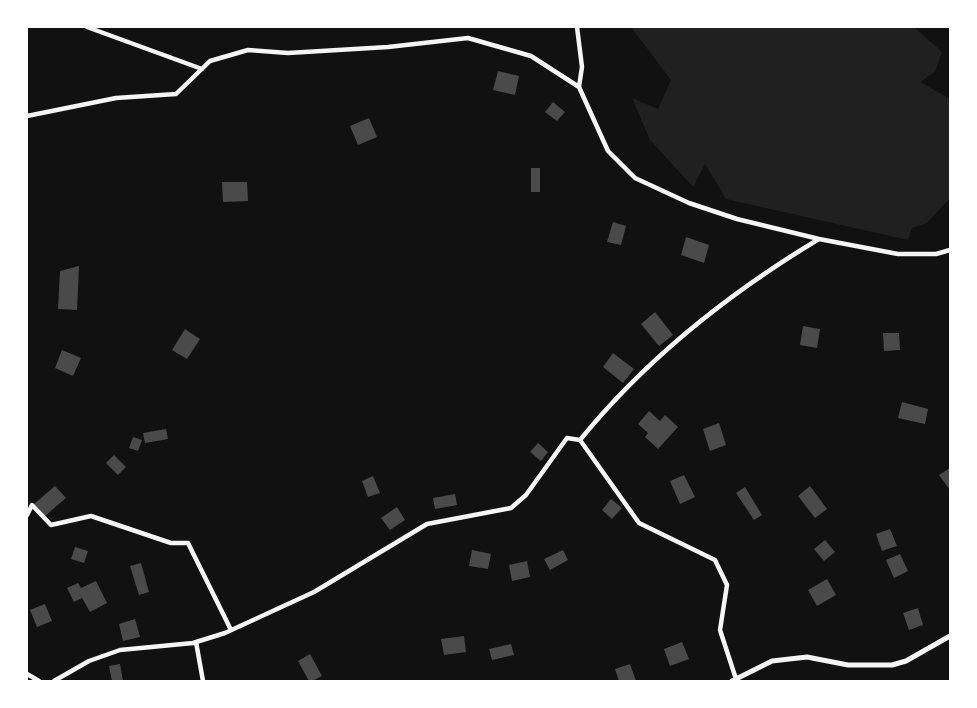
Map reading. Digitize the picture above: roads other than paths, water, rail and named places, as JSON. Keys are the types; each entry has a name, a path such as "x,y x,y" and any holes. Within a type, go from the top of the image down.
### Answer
{"street":[{"path":"87,27 202,69"},
{"path":"577,27 582,67 579,87"},
{"path":"27,116 116,98 176,94 210,61 248,50 288,53 388,47 468,38 531,56 579,87 608,151 634,178 689,203 737,219 819,239 898,254 936,254 950,250"},
{"path":"580,441 634,380 686,333 762,273 819,239"},
{"path":"54,681 89,661 120,650 196,642 231,630 314,592 427,524 511,507 526,495 567,438 580,441 639,523 715,560 727,585 720,630 734,680 772,661 807,657 848,665 892,665 906,661 950,636"},
{"path":"27,515 32,506 51,525 91,516 171,543 188,543 231,630"},
{"path":"196,642 203,681"},
{"path":"27,674 39,681"}]}
